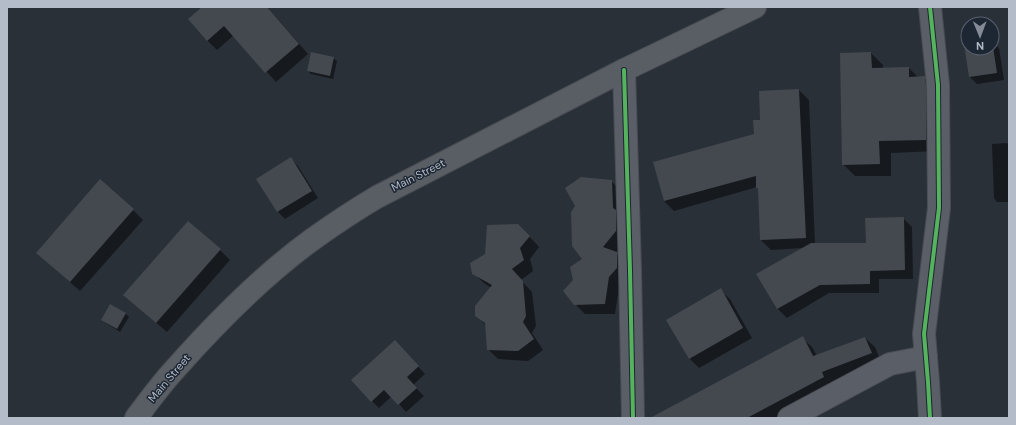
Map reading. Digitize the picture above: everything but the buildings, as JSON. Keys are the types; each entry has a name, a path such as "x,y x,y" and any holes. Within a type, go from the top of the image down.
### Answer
{"main road":[{"name":"Main Street","path":"136,418 175,369 241,300 312,239 353,211 377,197 624,70 754,7"}],"street":[{"path":"930,7 938,85 939,208 924,334 930,418"},
{"path":"624,70 633,418"},
{"path":"788,418 890,364 926,357"}],"cycle path":[{"path":"930,7 938,85 939,208 924,334 930,418"},
{"path":"624,70 633,418"}]}
